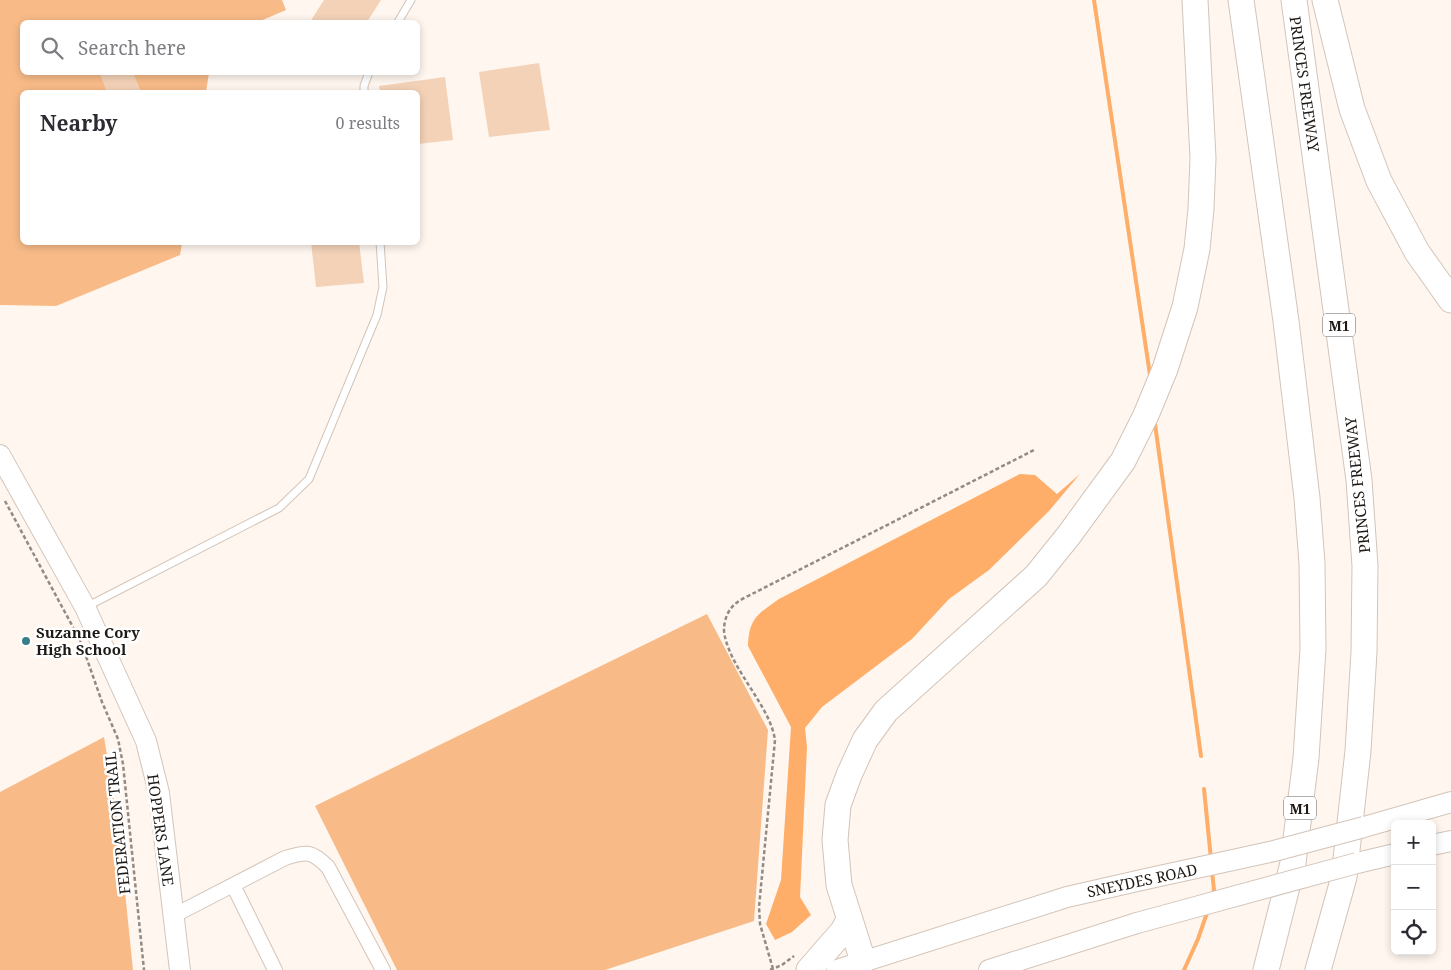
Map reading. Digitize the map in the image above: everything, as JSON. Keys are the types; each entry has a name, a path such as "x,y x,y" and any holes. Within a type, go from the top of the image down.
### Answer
{"highway":[{"path":"864,966 839,885 835,840 838,805 864,740 886,711 1036,576 1064,542 1123,461 1146,415 1165,369 1185,307 1197,249 1201,209 1203,158 1195,0"},
{"name":"M1","path":"1241,0 1286,321 1307,498 1312,563 1313,649 1306,758 1293,863 1266,970"},
{"name":"PRINCES FREEWAY","path":"1294,0 1359,480 1365,566 1364,652 1358,751 1344,877 1318,970"},
{"path":"1325,0 1352,109 1379,181 1417,252 1451,300"},
{"path":"809,970 843,931 849,920"}],"main road":[{"name":"HOPPERS LANE","path":"0,455 6,469 85,607 146,741 159,793 180,970"},
{"name":"SNEYDES ROAD","path":"837,970 864,966 1067,896 1274,851 1451,802"},
{"path":"1436,844 1451,841"},
{"path":"989,970 1137,922 1391,855"}],"street":[{"path":"173,916 285,858 303,852 317,856 328,867 383,970"},
{"path":"233,885 275,970"}],"lane":[{"path":"399,20 411,0"},
{"path":"364,90 368,75"},
{"path":"85,607 279,508 309,479 377,315 383,287 380,245"}],"path":[{"path":"773,969 760,924 760,907 775,740 770,722 732,655 725,637 724,626 727,616 734,605 754,593 1036,449"},
{"name":"FEDERATION TRAIL","path":"4,500 81,642 102,702 118,739 123,764 144,970"}],"shaded area":[{"path":"0,0 282,0 286,10 263,20 20,20 20,75 209,75 206,90 20,90 20,245 182,245 180,255 56,306 0,305"},
{"path":"1020,474 1035,475 1057,494 1080,474 1049,511 989,570 949,599 912,639 822,707 805,728 807,747 800,897 811,915 792,932 775,940 766,924 781,880 791,727 748,646 750,629 753,623 760,613 779,599"},
{"path":"707,614 768,730 754,921 605,970 397,970 315,806"},
{"path":"104,737 118,823 133,970 0,970 0,792"}],"building":[{"path":"324,0 381,0 368,20 311,20"},
{"path":"539,63 550,130 489,137 479,72"},
{"path":"100,75 134,75 140,90 106,90"},
{"path":"445,77 453,140 420,144 420,90 380,90 379,86"},
{"path":"311,245 359,245 364,283 316,287"}],"waterway":[{"path":"1094,0 1150,375"},
{"path":"1155,424 1201,756"},
{"path":"1204,789 1211,859"},
{"path":"1212,871 1214,890 1212,896"},
{"path":"1184,970 1208,910"}],"place":[{"name":"Suzanne Cory High School","path":"26,641"}]}
